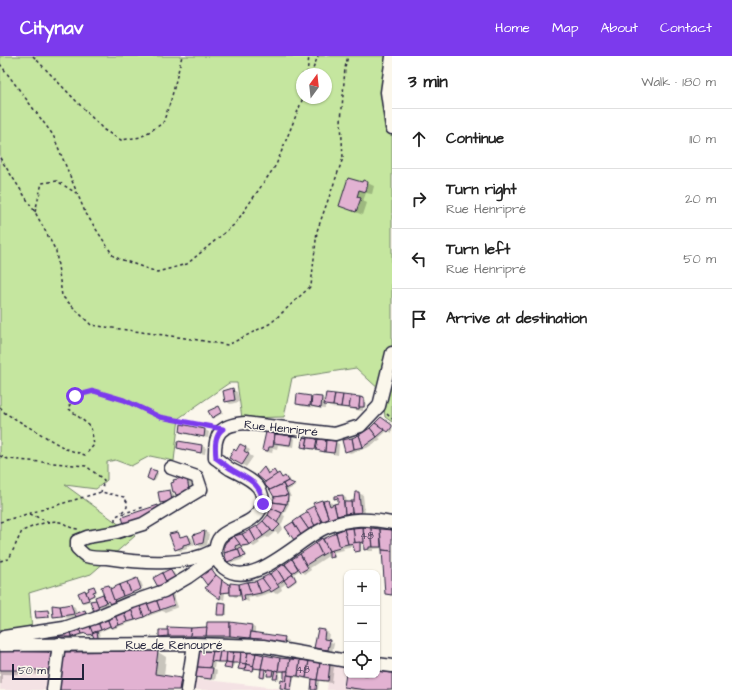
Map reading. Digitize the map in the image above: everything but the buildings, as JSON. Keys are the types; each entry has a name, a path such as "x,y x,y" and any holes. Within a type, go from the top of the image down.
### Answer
{"street":[{"path":"392,57 386,92 392,128"},
{"name":"Rue Henripré","path":"223,429 231,424 245,423 335,434 360,426 379,406 392,353"},
{"path":"223,429 220,431 215,443 216,458 228,468 250,479 258,486 263,495 263,504 257,516 222,536 216,544 216,554 220,565 229,572 236,575 254,572 326,527 352,519 373,519 392,523"},
{"path":"171,468 197,477 201,489 143,524 117,532 87,537 77,541 77,548 86,556 118,560 160,562 193,559 216,554"},
{"path":"0,643 4,637 12,635 64,628 164,591 188,577 216,554"},
{"name":"Rue de Renoupré","path":"0,643 194,644 263,646 344,660"},
{"path":"53,690 60,644"},
{"path":"187,690 194,644"},
{"path":"380,664 392,666"}],"path":[{"path":"33,56 104,130 121,140 141,137 163,123 171,100 182,56"},
{"path":"308,68 309,56"},
{"path":"313,68 318,56"},
{"path":"0,158 35,212 56,251 62,296 91,325 184,338 228,346 271,323 311,286 317,231 343,158 341,122 345,68 348,56"},
{"path":"0,64 53,135 85,212 114,257 157,272 187,264 235,224 276,165 301,104"},
{"path":"35,212 42,182 57,181 77,193"},
{"path":"0,408 5,413 66,449 85,455 94,445 91,427 68,408 75,396 94,391 124,400 160,417 223,429"},
{"path":"388,415 392,419"},
{"path":"0,456 8,459 86,466 104,480 101,492"},
{"path":"0,522 101,492 124,497 127,502 126,507 115,518 114,524"},
{"path":"118,515 144,507"},
{"path":"29,513 49,522"},
{"path":"0,561 9,560 22,531 49,522 60,522 70,528 81,529"}],"shaded area":[{"path":"0,651 158,651 155,674 294,690 0,690"},
{"path":"330,664 344,666 344,678 380,678 392,690 327,690"}],"green space":[{"path":"0,56 392,56 392,422 385,417 382,392 356,368 292,378 284,417 242,418 237,383 229,383 179,418 174,461 150,456 131,466 115,460 107,462 107,480 96,489 65,485 135,536 91,574 29,593 32,631 0,633"}],"route":[{"path":"75,396 94,391 124,400 160,417 223,429 220,431 215,443 216,458 228,468 250,479 258,486 263,495 263,504"}]}
